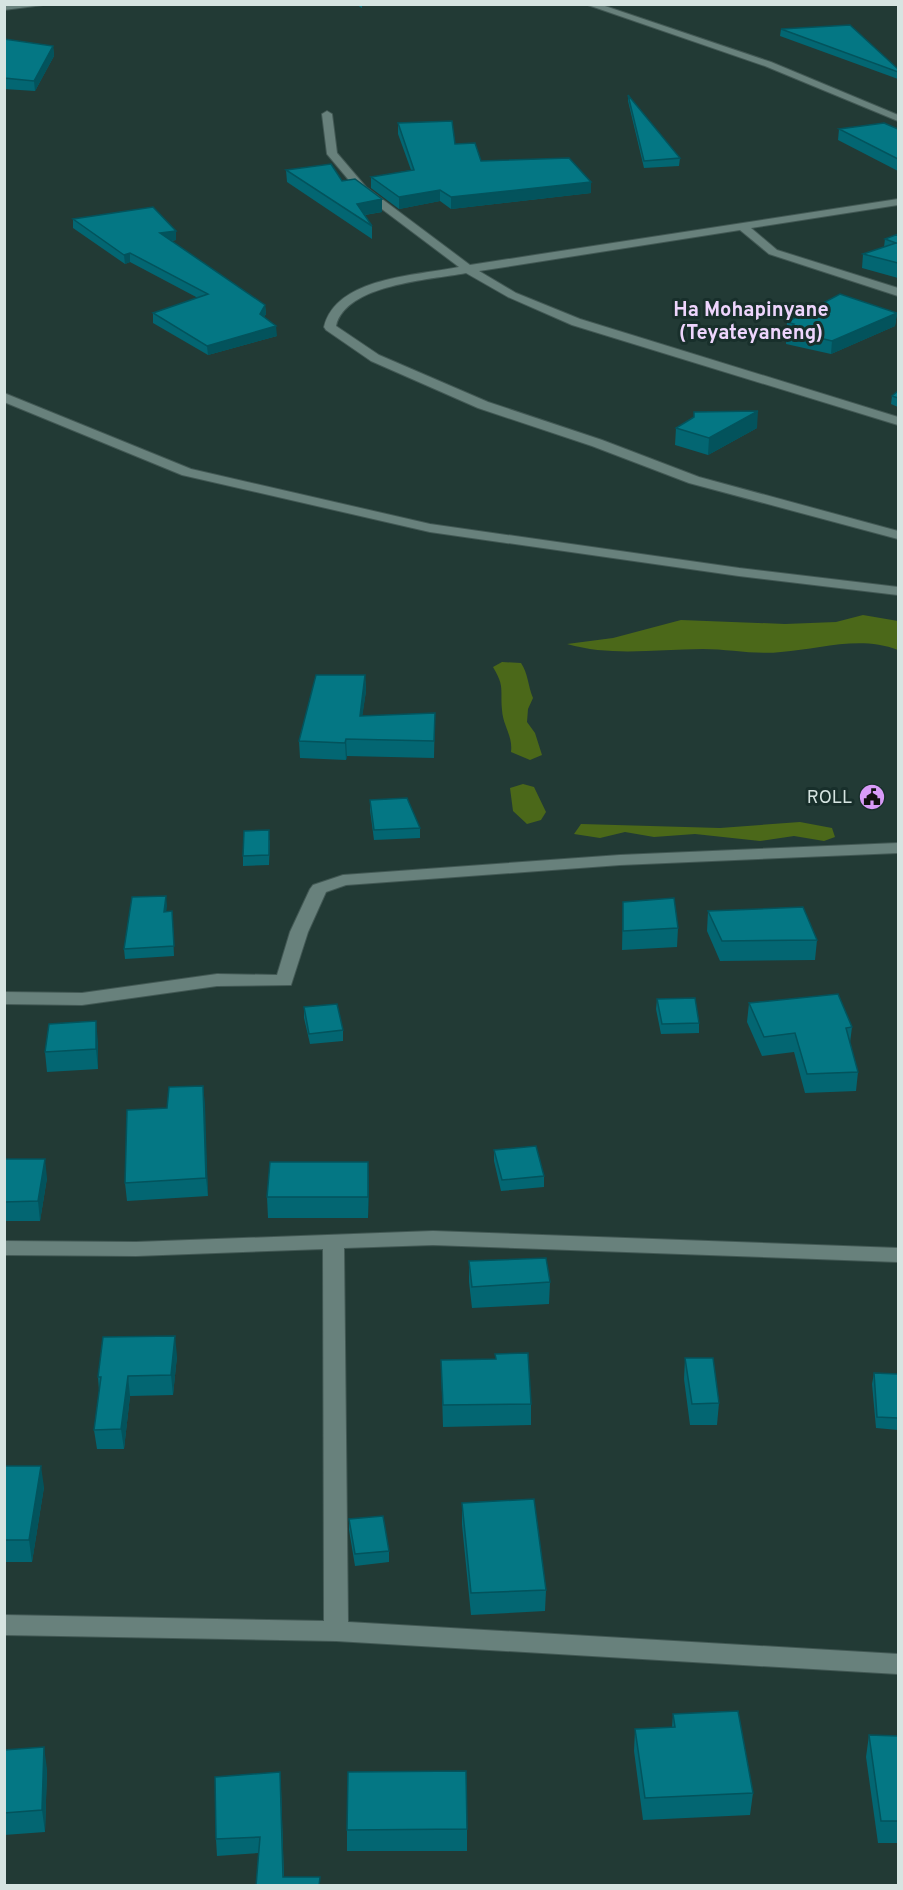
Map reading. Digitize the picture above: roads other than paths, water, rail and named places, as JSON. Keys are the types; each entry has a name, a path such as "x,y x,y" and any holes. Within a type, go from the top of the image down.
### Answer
{"street":[{"path":"4,7 47,4"},
{"path":"590,4 768,64 898,118"},
{"path":"327,114 332,153 362,189 468,269 512,295 576,322 898,421"},
{"path":"898,202 468,269 370,288 347,299 333,314 330,327 375,358 483,405 597,443 694,480 898,535"},
{"path":"743,227 772,252 898,292"},
{"path":"4,397 187,472 419,526 646,556 739,572 898,591"},
{"path":"4,998 82,999 216,980 285,981 299,932 319,889 343,880 499,866 692,854 898,848"},
{"path":"4,1248 136,1248 433,1238 898,1255"},
{"path":"333,1241 336,1631"},
{"path":"4,1625 336,1631 898,1664"}],"place":[{"name":"ROLL","path":"872,797"}],"district":[{"name":"Ha Mohapinyane (Teyateyaneng)","path":"751,320"}]}
